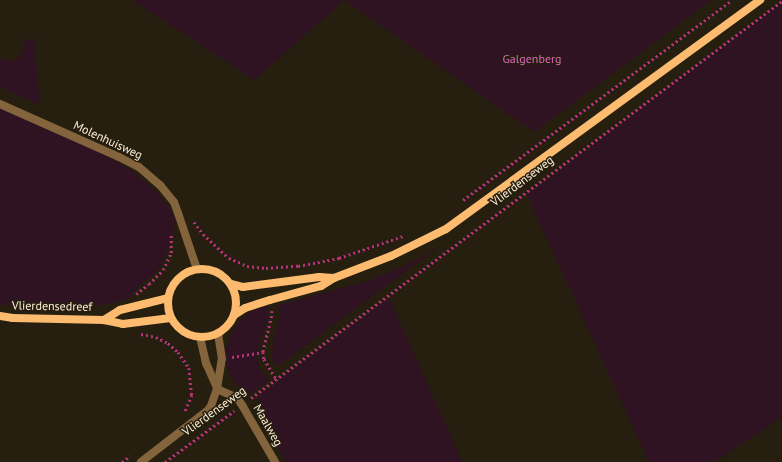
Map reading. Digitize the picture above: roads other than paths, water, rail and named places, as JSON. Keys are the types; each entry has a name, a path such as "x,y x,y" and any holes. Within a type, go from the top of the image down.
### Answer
{"main road":[{"name":"Vlierdenseweg","path":"234,315 245,308 320,286 334,278 391,256 446,229 760,0"},
{"path":"197,269 208,269 218,273 231,284 236,298 234,315 226,327 218,333 200,337 189,334 179,328 171,318 168,309 168,298 173,285 178,279 190,271 197,269"},
{"name":"Vlierdenseweg","path":"231,284 243,287 318,277 334,278"},
{"name":"Vlierdensedreef","path":"104,320 120,310 168,298"},
{"name":"Vlierdensedreef","path":"0,316 13,318 104,320 123,324 171,318"}],"street":[{"name":"Molenhuisweg","path":"0,104 139,167 160,185 176,208 197,269"},
{"name":"Vlierdenseweg","path":"141,462 207,411 217,389 222,359 218,333"},
{"name":"Vlierdenseweg","path":"200,337 206,363 217,389"},
{"name":"Maalweg","path":"217,389 237,398 242,404 275,462"}],"park label":[{"name":"Galgenberg","path":"532,59"}]}
